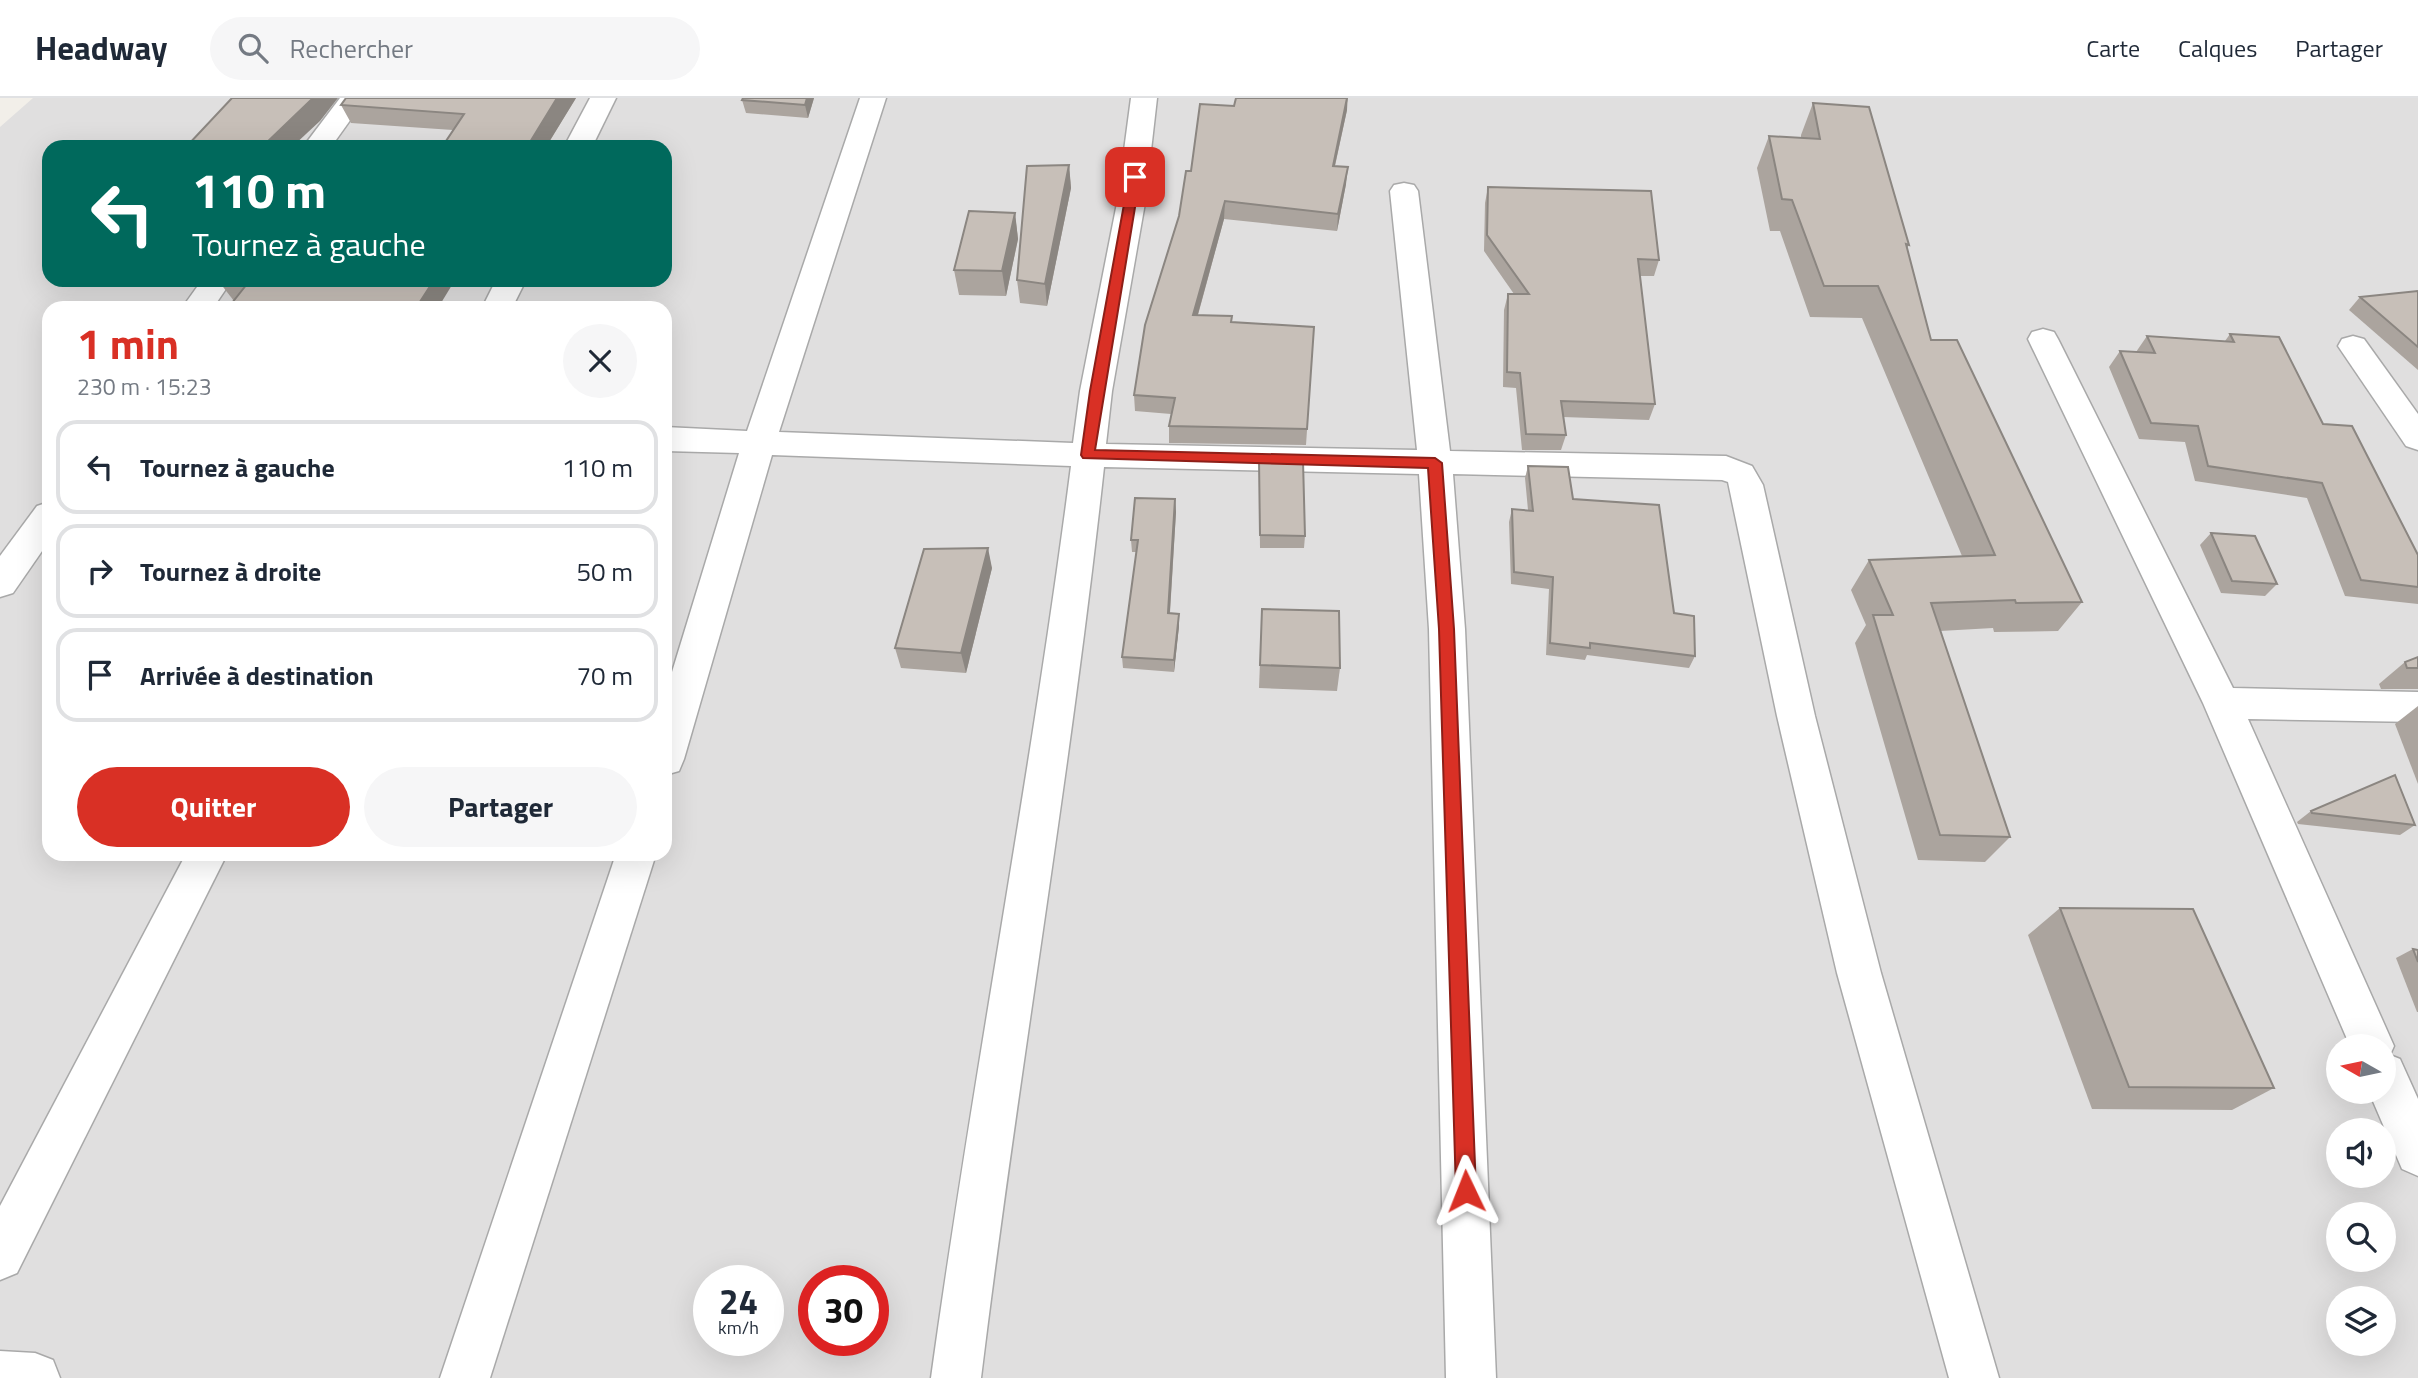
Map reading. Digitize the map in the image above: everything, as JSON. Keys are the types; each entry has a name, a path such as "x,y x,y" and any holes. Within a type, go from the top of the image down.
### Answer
{"street":[{"path":"322,140 353,98"},
{"path":"582,140 603,98"},
{"path":"672,735 759,442 873,98"},
{"path":"956,1378 983,1171 1068,638 1096,391 1132,203 1144,98"},
{"path":"1404,191 1435,463 1447,629 1471,1378"},
{"path":"2043,339 2222,703 2367,1034"},
{"path":"2353,346 2418,438"},
{"path":"672,439 1087,455 1726,468 1740,474 1746,485 1796,716 1859,973 1974,1378"},
{"path":"0,583 42,525"},
{"path":"2222,703 2418,707"},
{"path":"0,1256 203,861"},
{"path":"465,1378 634,861"},
{"path":"2396,1102 2418,1153"},
{"path":"0,1376 35,1378"}],"shaded area":[{"path":"33,98 2418,98 2418,1378 0,1378 0,127"}],"building":[{"path":"232,98 313,98 269,140 193,140"},
{"path":"346,98 557,98 531,140 447,140 464,114 341,105"},
{"path":"807,98 805,105 742,100"},
{"path":"1236,98 1347,98 1333,166 1348,167 1338,214 1225,201 1193,315 1232,316 1231,322 1314,327 1307,429 1169,426 1175,398 1134,395 1145,325 1179,216 1186,171 1191,171 1200,104 1234,106"},
{"path":"1813,103 1869,107 1909,245 1906,244 1931,340 1957,340 2082,602 2016,603 2015,600 1931,603 2010,837 1940,835 1873,615 1893,615 1869,560 1995,555 1878,286 1824,286 1792,200 1782,199 1769,136 1820,139"},
{"path":"1069,165 1045,284 1017,280 1027,166"},
{"path":"1488,187 1651,191 1659,260 1638,259 1655,404 1561,401 1566,435 1526,434 1520,373 1507,372 1508,294 1529,294 1487,235"},
{"path":"969,211 1015,213 1002,271 954,270"},
{"path":"245,287 430,287 420,301 234,301"},
{"path":"2418,291 2418,347 2360,297"},
{"path":"2230,334 2279,337 2323,424 2352,426 2418,555 2418,587 2361,580 2322,483 2208,466 2198,426 2151,423 2120,351 2155,353 2147,336 2234,342"},
{"path":"1259,460 1303,461 1305,536 1260,535"},
{"path":"1528,466 1568,467 1573,499 1659,505 1674,613 1694,616 1695,656 1590,643 1590,648 1550,643 1553,577 1514,572 1512,509 1533,511"},
{"path":"1135,498 1175,499 1168,613 1179,614 1174,660 1122,657 1138,540 1131,540"},
{"path":"2211,533 2255,536 2277,584 2232,581"},
{"path":"988,548 961,653 895,648 924,549"},
{"path":"1262,609 1339,611 1340,668 1260,665"},
{"path":"2418,657 2418,668 2407,668 2405,662"},
{"path":"2395,775 2415,825 2311,811"},
{"path":"2060,908 2193,909 2274,1088 2129,1087"}],"route":[{"path":"1135,177 1087,455 1435,463 1447,629 1466,1191"}]}
